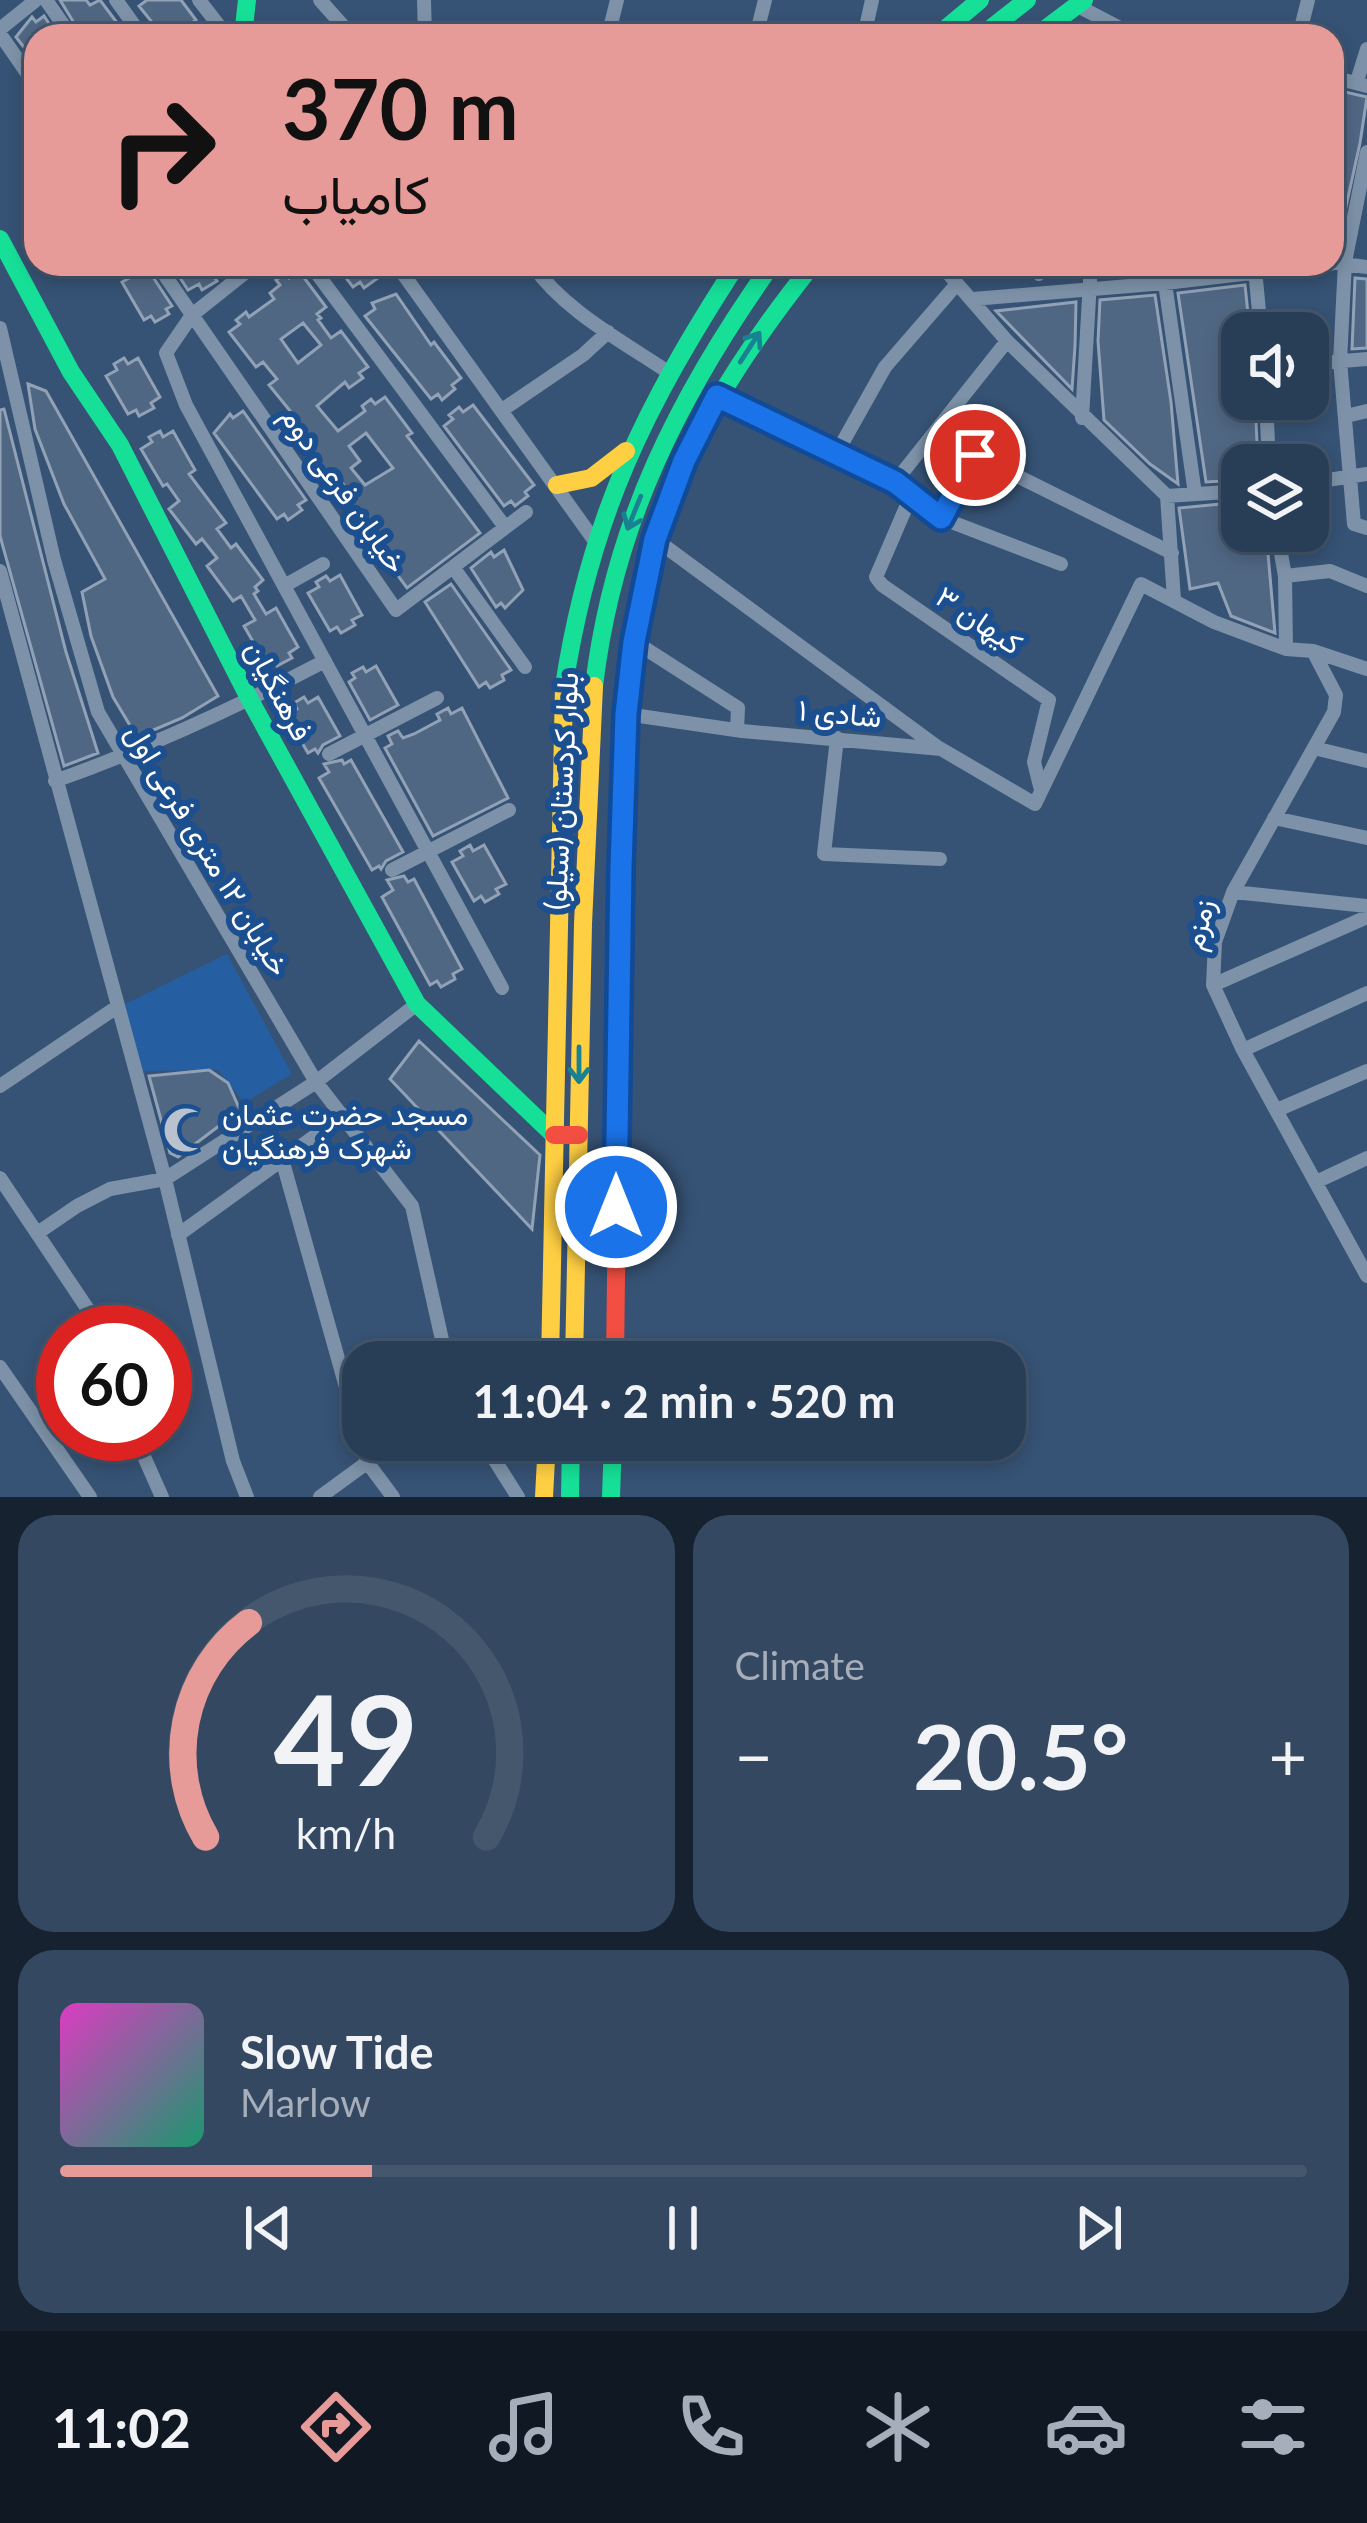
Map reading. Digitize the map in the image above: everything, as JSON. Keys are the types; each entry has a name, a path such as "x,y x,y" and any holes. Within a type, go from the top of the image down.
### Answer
{"main road":[{"path":"951,24 980,0"},
{"path":"996,24 1027,0"},
{"path":"1052,24 1080,3"},
{"name":"فرهنگیان","path":"0,239 71,372 120,445 250,700 417,1004 554,1135"},
{"path":"550,1341 561,708 572,625 594,540 631,446 668,372 729,276"},
{"name":"بلوار کردستان (سیلو)","path":"574,1341 579,995 592,698 611,589 627,530 655,462 695,384 764,276"},
{"path":"615,1341 617,988 626,714 634,642 655,539 684,461 717,396 803,276"},
{"path":"557,485 592,478 631,446"},
{"path":"579,995 617,988"},
{"path":"554,1135 579,1135"},
{"path":"544,1497 546,1461"},
{"path":"570,1497 571,1461"},
{"path":"611,1497 612,1461"}],"street":[{"path":"24,68 0,31 36,0"},
{"path":"320,0 341,24"},
{"path":"1080,3 1111,24"},
{"path":"1362,84 1367,49"},
{"path":"1344,235 1367,152"},
{"name":"خیابان فرعی دوم","path":"165,276 395,610 526,512"},
{"path":"234,276 192,315 166,353 186,405 502,988"},
{"path":"319,276 505,527"},
{"path":"405,276 594,540"},
{"path":"540,276 608,332 668,372"},
{"path":"950,276 1082,418 1167,496 1174,600"},
{"path":"1082,418 1090,276"},
{"path":"974,299 1165,283 1180,276"},
{"path":"1256,276 1259,312"},
{"path":"1336,276 1350,477 1361,526"},
{"path":"1165,283 1195,494"},
{"path":"835,456 885,367 956,284"},
{"name":"خیابان ۱۲ متری فرعی اول","path":"0,328 54,560 98,712 316,1082 412,1206 442,1341"},
{"path":"502,410 583,355 608,332"},
{"path":"895,482 1007,341"},
{"path":"1329,362 1367,359"},
{"path":"717,396 895,482 941,518 1061,564"},
{"path":"1346,416 1367,410"},
{"path":"941,518 975,455 1172,553"},
{"path":"1329,480 1367,474"},
{"path":"1167,496 1221,492"},
{"name":"کیهان ۳","path":"910,498 876,577 1048,700 1034,762 1038,798"},
{"path":"655,539 940,749"},
{"path":"1281,552 1286,649"},
{"path":"284,586 323,565"},
{"path":"453,567 525,667"},
{"path":"0,571 165,1179 242,1496"},
{"path":"1285,576 1330,571 1367,586"},
{"path":"1038,798 1141,584 1214,622 1286,649 1313,650 1367,669"},
{"path":"634,642 739,708 737,730"},
{"name":"زمزم","path":"1313,650 1336,694 1334,712 1233,892 1215,942 1213,985 1367,1276"},
{"path":"55,782 250,700 325,661"},
{"path":"329,754 437,698"},
{"name":"شادی ۱","path":"626,714 737,730 940,749 1038,798"},
{"path":"837,738 824,854 940,859"},
{"path":"1314,748 1367,761"},
{"path":"392,870 509,810"},
{"path":"1274,818 1367,838"},
{"path":"1233,892 1367,906"},
{"path":"1213,985 1367,917"},
{"path":"1243,1049 1367,993"},
{"path":"39,1232 110,1190 165,1179 316,1082 417,1004"},
{"path":"0,1086 117,1007"},
{"path":"1277,1110 1367,1071"},
{"path":"178,1235 344,1115"},
{"path":"1316,1182 1367,1158"},
{"path":"282,1159 367,1462 393,1497"},
{"path":"0,1178 86,1305"},
{"path":"1350,1246 1367,1234"},
{"path":"0,1367 90,1497"},
{"path":"146,1461 162,1497"},
{"path":"495,1461 518,1497"},
{"path":"320,1497 367,1462"}],"shaded area":[{"path":"227,954 292,1074 244,1103 218,1070 143,1071 123,1005"}],"building":[{"path":"60,0 86,0 90,5 100,0 118,24 75,24"},
{"path":"147,0 181,0 196,20 153,24 139,6"},
{"path":"44,16 49,24 26,24 32,17 36,22"},
{"path":"1344,92 1367,97 1344,216"},
{"path":"133,276 152,276 172,306 166,309 169,314 155,322 151,316 144,320 122,282"},
{"path":"179,276 216,276 217,281 202,290 199,284 188,290"},
{"path":"303,276 326,307 317,314 318,320 331,338 341,331 368,367 359,373 363,378 349,388 345,382 317,406 338,431 365,411 362,406 371,399 375,404 385,397 412,433 407,436 480,533 407,588 343,501 351,495 337,476 330,482 303,447 313,439 269,385 277,379 263,362 256,367 229,332 246,312 249,317 274,299 270,293 280,285 276,280","holes":["303,323 321,345 298,363 281,339","366,433 393,468 365,485 351,468 360,461 349,446"]},
{"path":"344,276 378,278 364,288 360,282 353,287"},
{"path":"1355,278 1367,279 1367,348 1352,349"},
{"path":"1245,285 1248,312 1221,312 1221,420 1256,420 1257,444 1221,444 1221,481 1206,482 1178,293"},
{"path":"396,294 461,378 442,400 438,394 431,399 365,316 375,309 372,303"},
{"path":"1155,295 1178,484 1104,420 1100,300"},
{"path":"1076,302 1075,346 1072,389 996,311"},
{"path":"124,358 128,364 138,358 160,397 151,403 154,408 139,416 136,410 128,414 106,376"},
{"path":"28,384 46,391 218,696 137,737 113,697 91,636 82,592 105,579 64,504 35,429"},
{"path":"473,405 534,485 515,506 511,501 504,506 444,426 459,407 463,412"},
{"path":"4,409 66,652 98,753 64,766 0,536 0,410"},
{"path":"243,411 306,500 298,505 302,510 288,520 284,514 277,519 214,433 230,414 233,418"},
{"path":"160,431 163,437 173,431 195,470 189,474 226,523 217,529 231,548 236,544 263,580 254,594 266,614 276,608 298,647 289,653 292,658 277,666 274,660 266,664 244,626 255,620 241,596 233,601 207,566 217,558 202,539 196,544 169,509 179,501 167,484 163,486 141,449"},
{"path":"1221,504 1221,552 1268,552 1275,633 1231,616 1218,583 1190,589 1179,508"},
{"path":"504,550 523,590 505,608 501,603 496,607 471,568 491,552 494,557"},
{"path":"340,575 362,615 341,633 337,627 330,631 308,593 326,576 330,581"},
{"path":"451,584 511,670 490,688 486,682 479,687 425,602"},
{"path":"376,666 398,705 370,720 349,682 355,678 352,673"},
{"path":"304,697 308,703 318,697 340,736 318,753 315,749 308,753 286,715"},
{"path":"448,708 451,714 462,708 508,798 433,836 385,748 392,744 388,736 398,731 403,738 414,734 440,720 437,714"},
{"path":"342,760 344,764 351,760 403,852 381,869 372,870 319,778 329,772 324,764"},
{"path":"470,845 473,851 484,845 506,884 485,902 481,896 474,901 452,862"},
{"path":"404,876 408,882 414,879 462,969 441,987 437,981 430,985 382,897 393,890 387,880"},
{"path":"419,1041 540,1155 532,1229 390,1079"},
{"name":"مسجد حضرت عثمان شهرک فرهنگیان","path":"209,1070 228,1083 240,1110 178,1157 170,1153 149,1076"}],"traffic: fast":[{"path":"244,24 247,0"},
{"path":"951,24 980,0"},
{"path":"996,24 1027,0"},
{"path":"1052,24 1084,0"},
{"path":"0,239 71,372 120,445 250,700 417,1004 554,1135"},
{"path":"564,686 589,568 626,464 675,366 729,276"},
{"path":"594,686 617,571 655,464 708,363 764,276"},
{"path":"620,938 625,710 645,575 673,490 712,410 759,335 804,276"},
{"path":"570,1497 571,1461"},
{"path":"611,1497 612,1461"}],"traffic: slow":[{"path":"557,485 591,478 626,451"},
{"path":"550,1341 564,686"},
{"path":"574,1341 583,924 594,686"},
{"path":"544,1497 546,1461"}],"traffic: jam":[{"path":"615,1341 620,938"},
{"path":"554,1135 579,1135"}],"place":[{"name":"مسجد حضرت عثمان شهرک فرهنگیان","path":"186,1130"}],"route":[{"path":"616,1207 626,714 650,560 684,461 717,396 895,482 941,518 975,455"}]}
